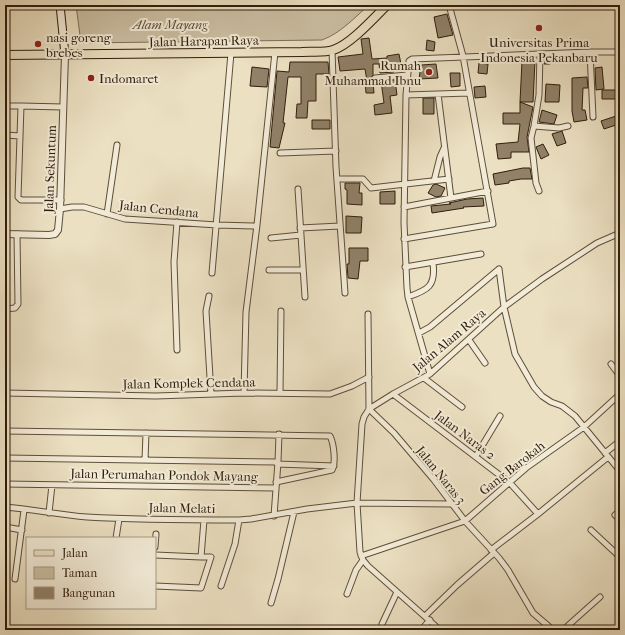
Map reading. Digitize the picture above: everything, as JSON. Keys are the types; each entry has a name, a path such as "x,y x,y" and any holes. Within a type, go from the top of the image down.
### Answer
{"main road":[{"path":"60,5 65,55"},
{"name":"Jalan Harapan Raya","path":"5,55 231,53 332,50 359,32 387,5"}],"street":[{"path":"404,239 493,224 463,56 449,5"},
{"path":"332,50 337,179 345,293"},
{"path":"244,393 246,312 257,225 275,52"},
{"path":"590,52 593,117"},
{"path":"430,374 408,297 405,267 404,207 408,63 412,59 463,56 620,52"},
{"path":"212,273 231,53"},
{"path":"539,191 536,184 531,142 538,95 540,54"},
{"name":"Jalan Sekuntum","path":"5,234 49,235 55,234 58,230 61,200 65,55"},
{"path":"375,78 407,75"},
{"path":"406,95 469,93"},
{"path":"438,94 450,198"},
{"path":"5,106 63,107"},
{"path":"21,106 18,198 21,200 61,200"},
{"path":"534,126 559,128 568,126"},
{"path":"5,135 20,136"},
{"path":"107,214 117,145"},
{"path":"434,181 444,147"},
{"path":"280,153 336,152"},
{"path":"337,179 363,179 371,188 449,179"},
{"path":"298,189 305,298"},
{"path":"404,207 488,191"},
{"name":"Jalan Cendana","path":"60,209 84,207 125,219 217,225 257,225"},
{"path":"176,222 174,262 178,350"},
{"path":"300,228 340,226"},
{"name":"Jalan Alam Raya","path":"369,409 430,374 504,307 542,279 597,243 620,233"},
{"path":"5,309 15,308 18,304 17,234"},
{"path":"271,238 301,235"},
{"path":"405,267 481,254"},
{"path":"408,297 426,290 430,286 434,273 433,263"},
{"path":"419,333 430,327 499,269 504,307 515,354 534,387 542,396 551,402 562,406 575,416 620,471"},
{"path":"269,270 303,270"},
{"path":"209,296 206,311 211,394"},
{"path":"280,393 281,311"},
{"path":"347,594 362,558 358,503 362,424 369,409 368,314"},
{"path":"469,340 485,363"},
{"path":"611,364 620,376"},
{"name":"Jalan Komplek Cendana","path":"5,393 156,396 244,393 330,394 352,386 369,377"},
{"path":"424,378 462,407"},
{"name":"Jalan Naras 2","path":"393,394 510,483 538,514"},
{"name":"Gang Barokah","path":"362,558 465,521 526,468 584,427 620,394"},
{"name":"Jalan Naras 3","path":"369,409 394,433 434,480 451,504 508,570 533,613 553,630"},
{"path":"476,456 500,416"},
{"path":"5,431 328,435 332,440 334,466 278,463"},
{"name":"Jalan Perumahan Pondok Mayang","path":"146,433 146,460"},
{"name":"Jalan Perumahan Pondok Mayang","path":"274,516 279,434"},
{"path":"425,616 493,551 538,514 620,441"},
{"name":"Jalan Perumahan Pondok Mayang","path":"5,458 278,463"},
{"name":"Jalan Perumahan Pondok Mayang","path":"276,482 328,472 332,470 334,466"},
{"name":"Jalan Perumahan Pondok Mayang","path":"5,484 276,488"},
{"name":"Jalan Perumahan Pondok Mayang","path":"49,514 52,485"},
{"name":"Jalan Melati","path":"5,507 49,514 118,519 239,520 358,503 451,504"},
{"path":"15,579 24,510"},
{"path":"620,511 615,515 620,520"},
{"path":"271,603 294,512"},
{"path":"116,537 118,519"},
{"path":"201,557 204,520"},
{"path":"221,586 235,544 239,520"},
{"path":"5,527 22,530"},
{"path":"592,530 620,557"},
{"path":"156,555 211,557 201,588 156,586"},
{"path":"362,558 368,566 440,630"},
{"path":"382,624 397,592"},
{"path":"563,630 600,597"},
{"path":"421,630 430,620"}],"green space":[{"name":"Alam Mayang","path":"76,5 369,5 341,29 322,40 81,43"}],"building":[{"path":"447,14 453,35 438,38 434,17"},
{"path":"369,38 372,59 387,58 387,56 399,54 402,69 394,70 394,72 380,73 379,64 373,64 373,75 371,78 374,93 366,93 365,81 367,81 365,69 340,71 338,57 363,54 361,39"},
{"path":"427,40 435,42 434,51 426,50"},
{"path":"544,58 550,58 550,64 544,64"},
{"path":"522,61 535,61 533,102 520,102"},
{"path":"290,62 328,62 329,74 316,74 316,101 308,101 307,118 296,118 297,104 301,104 301,77 288,77 283,123 285,123 279,148 270,147 277,71 289,72"},
{"path":"479,63 488,64 487,74 478,73"},
{"name":"Rumah Muhammad Ibnu","path":"436,64 438,78 419,79 421,65"},
{"path":"252,67 269,69 267,87 250,86"},
{"path":"602,67 604,89 596,90 595,68"},
{"path":"450,73 460,73 460,86 451,87"},
{"path":"587,77 588,88 583,88 582,110 585,110 587,120 574,122 572,111 572,78"},
{"path":"395,80 397,95 390,96 392,113 375,115 374,105 384,103 381,81"},
{"path":"546,84 560,85 559,102 545,102"},
{"path":"485,86 486,97 475,98 474,87"},
{"path":"602,90 617,90 617,99 602,99"},
{"path":"423,98 434,98 434,114 423,114"},
{"path":"520,102 533,107 527,137 529,152 511,152 511,158 498,159 496,144 518,142 520,124 503,124 503,113 520,113"},
{"path":"542,110 557,115 554,124 539,122"},
{"path":"616,116 619,124 604,129 601,121"},
{"path":"312,120 330,120 330,129 312,129"},
{"path":"562,131 566,143 557,146 552,134"},
{"path":"543,144 549,155 541,159 536,147"},
{"path":"530,168 532,179 521,179 495,185 493,174"},
{"path":"345,183 360,183 359,193 362,193 362,205 347,204 347,190 345,189"},
{"path":"436,184 445,188 441,196 436,197 428,193 433,185"},
{"path":"395,191 395,204 380,204 380,192"},
{"path":"483,198 484,206 463,207 464,208 432,213 431,206 451,204 449,203 467,199"},
{"path":"346,216 362,217 361,233 346,233"},
{"path":"349,248 368,248 368,261 360,261 358,279 348,278 347,264 349,264"}],"place":[{"name":"Universitas Prima Indonesia Pekanbaru","path":"539,28"},
{"name":"nasi goreng brebes","path":"38,44"},
{"name":"Rumah Muhammad Ibnu","path":"429,72"},
{"name":"Indomaret","path":"91,78"}]}
